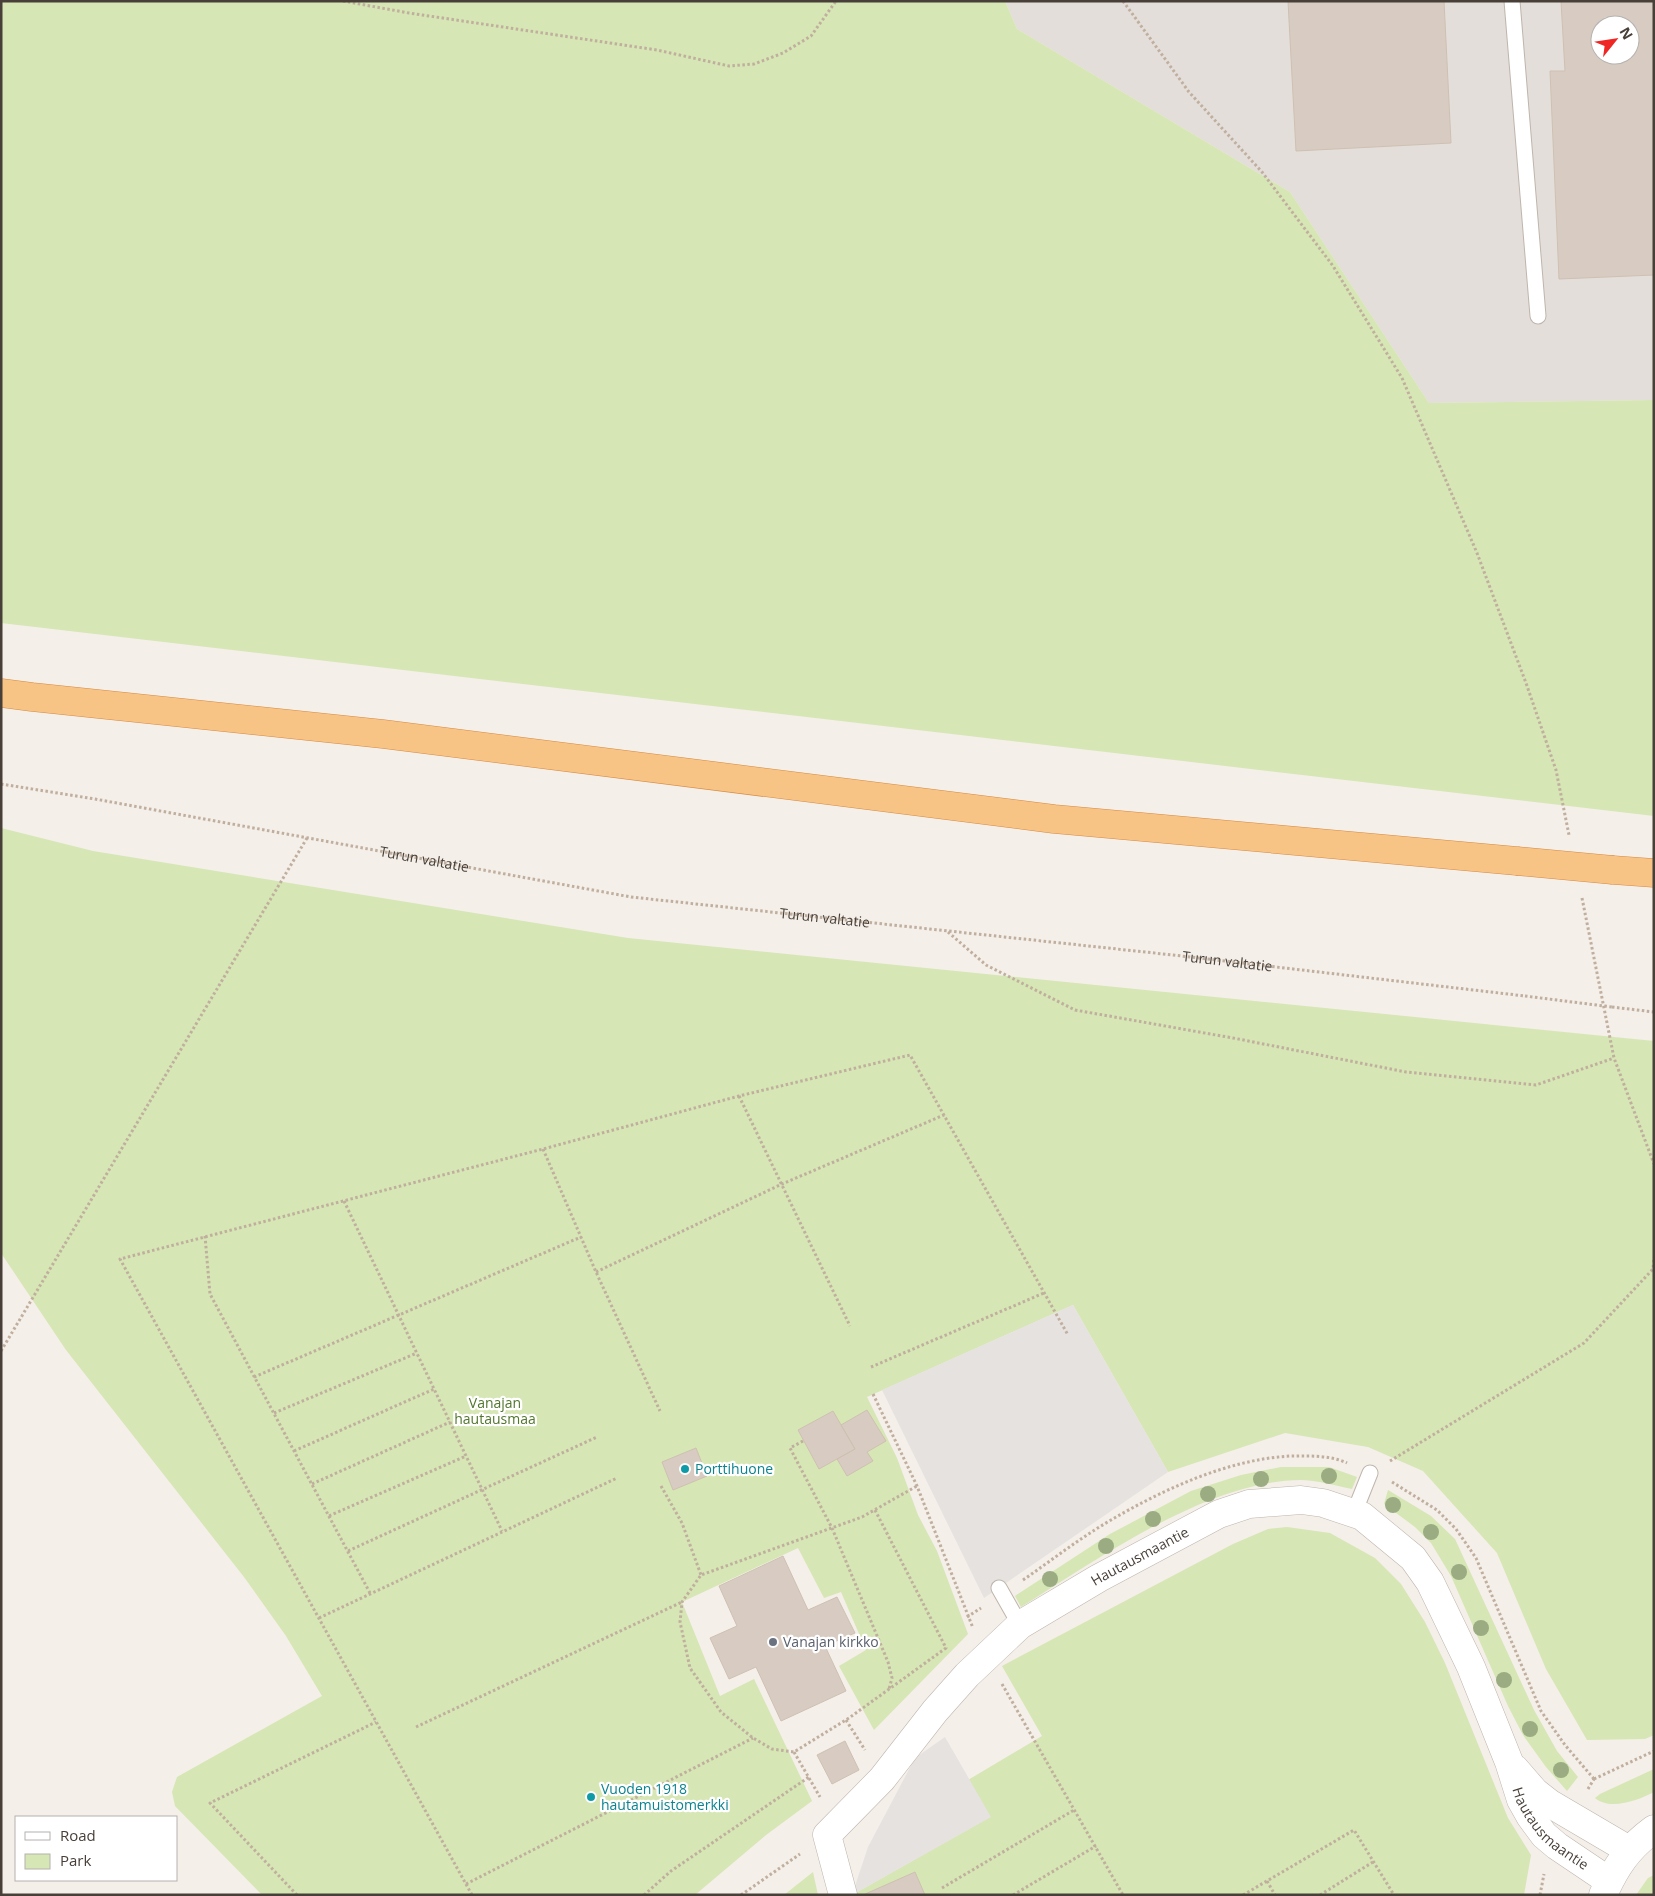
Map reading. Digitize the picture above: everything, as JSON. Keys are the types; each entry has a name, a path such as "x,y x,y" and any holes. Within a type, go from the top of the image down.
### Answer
{"highway":[{"path":"1,692 32,697 383,734 1054,819 1654,873"}],"street":[{"name":"Hautausmaantie","path":"827,1834 882,1779 935,1711 967,1675 1020,1625 1099,1578 1219,1514 1249,1504 1301,1500 1324,1503 1362,1516 1413,1558 1430,1582 1471,1667 1509,1762 1521,1800 1530,1816 1544,1835 1606,1888"},
{"name":"Hautausmaantie","path":"1509,1762 1535,1792 1629,1850"},
{"path":"1606,1888 1629,1850 1654,1829"},
{"path":"827,1834 843,1895"}],"lane":[{"path":"1512,1 1538,316"},
{"path":"1354,1513 1370,1473"},
{"path":"1001,1591 1020,1625"}],"path":[{"path":"343,1 657,50 729,66 754,64 783,52 811,36 836,1"},
{"path":"1122,1 1189,92 1262,172 1334,266 1402,378 1477,553 1526,683 1556,770 1570,837"},
{"name":"Turun valtatie","path":"1,784 95,799 631,897 1173,955 1654,1012"},
{"path":"1,1351 307,838"},
{"path":"1581,895 1614,1058 1654,1164"},
{"path":"947,931 986,965 1075,1010 1233,1038 1406,1072 1536,1084 1614,1058"},
{"path":"472,1895 120,1259 739,1096 910,1055 1068,1335"},
{"path":"739,1096 850,1326"},
{"path":"596,1272 782,1184 944,1115"},
{"path":"543,1149 596,1272 660,1411"},
{"path":"344,1201 502,1531"},
{"path":"205,1236 210,1294 370,1593"},
{"path":"254,1377 581,1236"},
{"path":"1370,1473 1584,1343 1653,1270 1654,1257"},
{"path":"871,1367 1044,1293"},
{"path":"274,1413 417,1353"},
{"path":"294,1451 434,1389"},
{"path":"312,1484 450,1422"},
{"path":"348,1550 597,1438"},
{"path":"804,1441 790,1448 832,1528 888,1662 892,1678 889,1690"},
{"path":"329,1516 466,1456"},
{"path":"1001,1591 1110,1520 1163,1493 1228,1467 1250,1460 1273,1457 1309,1456 1344,1461 1393,1483 1437,1510 1456,1529 1476,1558 1541,1711 1565,1745 1594,1778 1654,1752"},
{"path":"319,1618 617,1478"},
{"path":"661,1486 682,1523 701,1576"},
{"path":"416,1727 682,1602 701,1576 832,1528 875,1510 917,1486"},
{"path":"682,1602 680,1622 690,1668 721,1712 753,1738 772,1749 794,1752 850,1718 946,1648 875,1510"},
{"path":"296,1895 210,1803 376,1722"},
{"path":"466,1884 753,1738"},
{"path":"644,1895 671,1871 809,1777"},
{"path":"942,1888 1074,1810"},
{"path":"1243,1895 1354,1830 1393,1895"},
{"path":"741,1895 827,1834"},
{"path":"1013,1895 1096,1846"},
{"path":"1320,1895 1374,1862"},
{"path":"1267,1881 1275,1895"}],"shaded area":[{"path":"1005,1 1654,1 1654,400 1429,403 1290,192 1017,29"},
{"path":"1073,1305 1168,1472 984,1598 882,1390"},
{"path":"945,1737 991,1817 852,1895 868,1847 915,1758"}],"green space":[{"path":"1,1 1005,1 1017,29 1290,192 1429,403 1654,400 1654,816 1,623"},
{"name":"Vanajan hautausmaa","path":"1,828 93,851 628,938 1654,1041 1654,1735 1645,1739 1587,1740 1546,1669 1497,1553 1423,1471 1368,1447 1285,1433 1168,1472 1073,1305 867,1397 897,1458 918,1515 937,1551 968,1634 874,1730 839,1666 866,1650 841,1592 824,1598 798,1548 682,1602 720,1696 754,1679 812,1801 766,1835 695,1895 262,1895 175,1806 172,1792 177,1777 322,1696 286,1636 244,1577 66,1350 1,1253"},
{"path":"1281,1467 1329,1467 1357,1477 1352,1489 1300,1480 1264,1484 1228,1494 1191,1508 1154,1526 1021,1607 1015,1596 1110,1534 1191,1491 1241,1475"},
{"path":"1388,1490 1431,1516 1455,1539 1534,1710 1557,1751 1578,1777 1567,1791 1546,1767 1523,1735 1508,1706 1451,1576 1431,1543 1415,1527 1384,1504"},
{"path":"1287,1527 1330,1533 1375,1558 1401,1584 1425,1622 1445,1663 1508,1818 1531,1855 1524,1895 852,1895 990,1817 968,1780 1042,1736 1002,1666 1233,1544 1268,1529"},
{"path":"1654,1769 1654,1792 1648,1795 1633,1801 1616,1804 1601,1802 1595,1798 1600,1794"},
{"path":"813,1872 818,1895 784,1895"},
{"path":"1654,1875 1654,1895 1636,1895 1648,1878"}],"building":[{"path":"1288,1 1444,1 1451,143 1296,151"},
{"path":"1561,1 1654,1 1654,275 1559,279 1550,71 1565,71"},
{"path":"867,1410 886,1441 867,1452 873,1461 847,1476 837,1459 855,1449 841,1425"},
{"path":"833,1411 855,1449 819,1469 798,1430"},
{"name":"Porttihuone","path":"696,1448 707,1476 673,1490 662,1462"},
{"name":"Vanajan kirkko","path":"783,1556 808,1610 837,1597 855,1633 825,1646 846,1691 781,1721 756,1667 729,1679 710,1638 737,1626 719,1586"},
{"path":"845,1741 859,1770 832,1784 817,1755"},
{"path":"915,1872 925,1895 863,1895"}],"place":[{"name":"Porttihuone","path":"685,1469"},
{"name":"Vanajan kirkko","path":"773,1642"},
{"name":"Vuoden 1918 hautamuistomerkki","path":"591,1797"}]}
